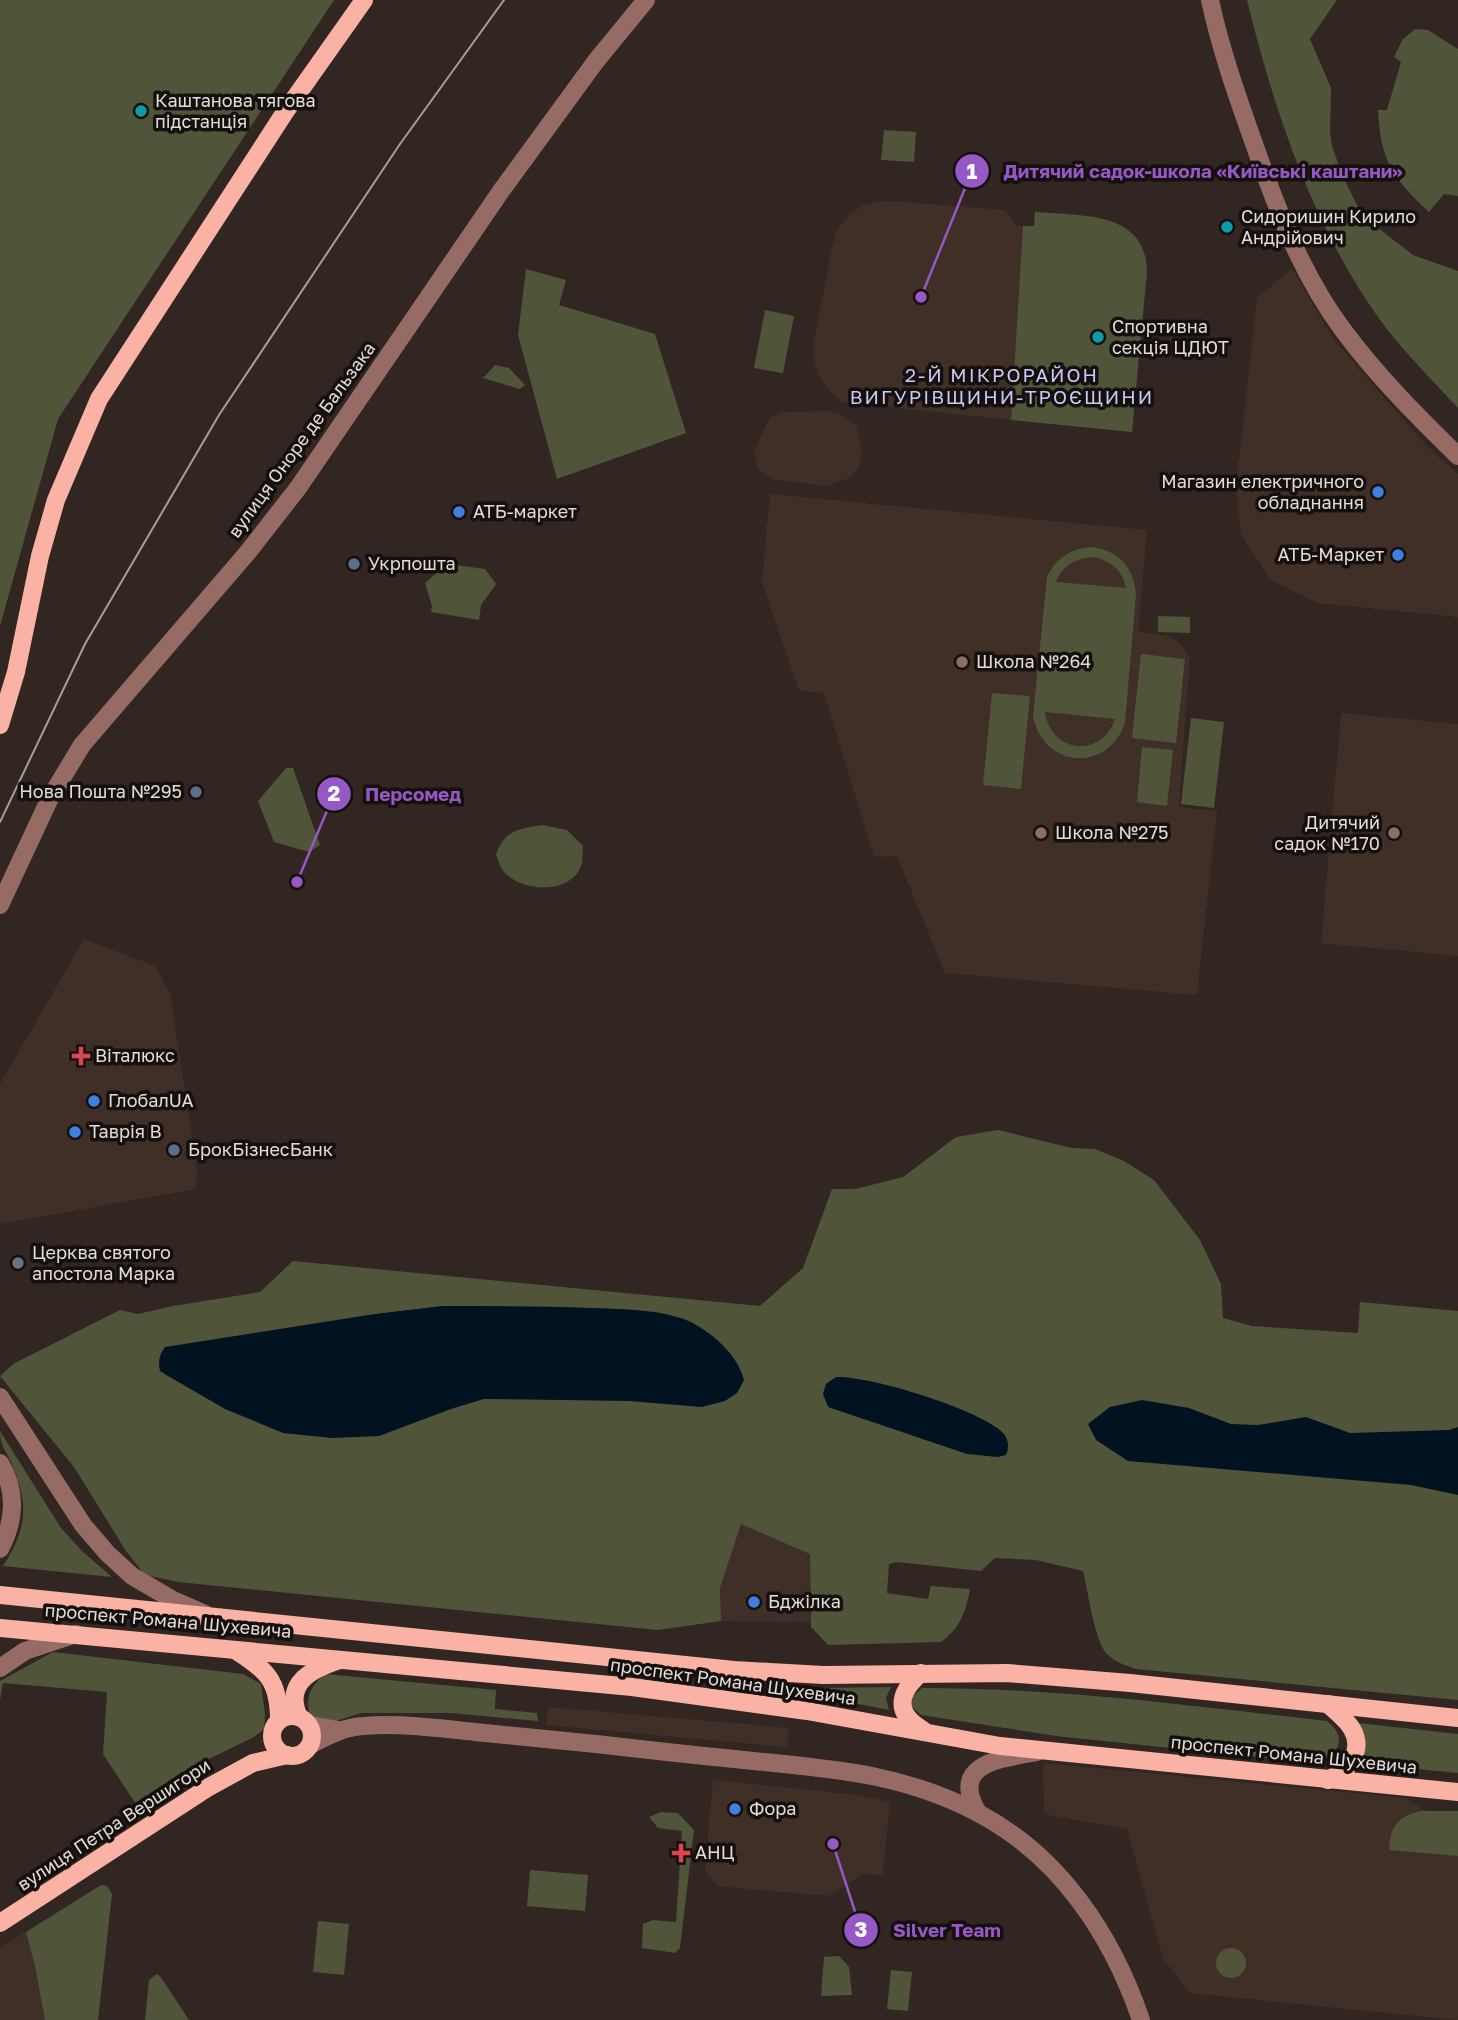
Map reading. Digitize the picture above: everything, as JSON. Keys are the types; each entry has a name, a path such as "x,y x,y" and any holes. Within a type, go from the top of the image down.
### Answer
{"main road":[{"path":"0,726 16,672 40,556 56,500 99,399 285,112 364,0"},
{"name":"проспект Романа Шухевича","path":"0,1595 734,1670 823,1675 1007,1673 1130,1683 1458,1718"},
{"name":"проспект Романа Шухевича","path":"0,1628 344,1658 711,1697 795,1709 1000,1746 1458,1792"},
{"path":"232,1648 257,1664 278,1692 279,1720 272,1737 276,1749 287,1755 300,1755 312,1739 293,1699 299,1684 305,1676 322,1666 344,1658"},
{"path":"921,1673 905,1692 902,1705 904,1715 911,1724 926,1732"},
{"path":"1328,1704 1353,1729 1356,1750 1347,1768 1328,1780"},
{"path":"279,1720 292,1716 304,1721"},
{"name":"вулиця Петра Вершигори","path":"253,1763 272,1737"},
{"name":"вулиця Петра Вершигори","path":"0,1923 209,1787 253,1763 287,1755"}],"street":[{"name":"вулиця Оноре де Бальзака","path":"0,905 50,798 82,745 240,562 290,498 501,191 590,69 646,0"},
{"path":"1210,0 1237,95 1265,176 1315,287 1342,330 1387,384 1458,456"},
{"path":"0,1397 83,1525 107,1553 132,1576 173,1600 218,1619"},
{"path":"0,1463 8,1476 12,1503 9,1527 0,1549"},
{"path":"0,1668 25,1651 78,1634"},
{"path":"304,1721 338,1730"},
{"path":"310,1745 338,1730 400,1725 849,1770 926,1790 978,1813 1007,1830 1051,1866 1081,1900 1120,1967 1141,2020"},
{"path":"978,1813 968,1789 971,1778 979,1768 999,1759 1044,1751"}],"shaded area":[{"path":"892,201 1005,210 1016,225 1023,226 1011,420 842,402 828,390 820,377 813,347 837,230 849,215 862,206"},
{"path":"1292,268 1334,340 1424,443 1458,474 1458,617 1317,603 1271,580 1241,535 1236,488 1257,298"},
{"path":"830,411 843,415 857,426 862,453 859,468 849,478 826,486 775,480 758,469 754,451 769,419 781,412"},
{"path":"770,494 1147,530 1138,632 1170,636 1182,645 1190,658 1179,807 1217,811 1197,995 945,973 897,856 874,857 824,693 799,691 762,582"},
{"name":"Дитячий садок №170","path":"1341,713 1458,724 1458,956 1321,943"},
{"name":"ГлобалUA","path":"84,939 155,966 170,993 197,1170 196,1189 0,1224 0,1084"},
{"path":"741,1524 810,1553 810,1622 721,1621 720,1588"},
{"path":"548,1707 789,1728 787,1747 546,1725"},
{"path":"1043,1763 1405,1798 1435,1817 1458,1820 1458,2020 1189,1993 1163,1958 1127,1829 1044,1814"},
{"path":"713,1780 858,1795 890,1802 883,1876 863,1874 828,1896 717,1886 705,1871"},
{"path":"26,1932 45,2020 0,2020 0,1947"}],"green space":[{"path":"0,0 334,0 58,419 0,626"},
{"path":"1247,0 1337,0 1310,39 1331,88 1332,146 1343,177 1357,205 1369,221 1413,255 1458,271 1458,408 1386,328 1338,253 1300,171 1271,86"},
{"path":"1415,29 1428,30 1458,49 1458,196 1444,194 1429,212 1406,189 1391,167 1382,143 1378,110 1387,110 1401,62 1394,57 1403,39"},
{"path":"884,130 916,132 914,162 881,160"},
{"path":"1035,212 1107,220 1123,227 1135,237 1144,251 1147,271 1132,432 1011,420 1023,226 1034,226"},
{"path":"526,269 566,280 559,305 655,334 686,433 557,479 518,335"},
{"path":"765,310 794,316 783,373 754,368"},
{"path":"495,365 509,368 525,385 520,389 483,378"},
{"path":"1083,548 1101,549 1117,556 1132,576 1136,594 1125,723 1116,739 1104,751 1091,757 1076,758 1062,755 1049,746 1039,733 1033,716 1047,577 1059,560 1070,552","holes":["1094,557 1115,568 1126,588 1056,582 1062,571 1071,563","1045,712 1115,719 1109,732 1089,745 1067,743 1057,737 1049,727"]},
{"path":"447,564 485,569 496,584 481,605 479,620 431,612 432,606 425,583"},
{"path":"1158,616 1190,617 1190,633 1158,632"},
{"path":"1141,654 1185,659 1176,743 1132,738"},
{"path":"992,693 1030,696 1021,789 983,785"},
{"path":"1191,718 1224,722 1214,808 1181,804"},
{"path":"1142,747 1173,750 1167,806 1137,802"},
{"path":"286,768 293,768 320,845 309,852 274,842 258,801"},
{"path":"542,825 567,830 583,846 582,863 577,873 559,885 525,885 506,874 496,854 508,835"},
{"path":"998,1130 1072,1148 1095,1149 1124,1161 1154,1180 1200,1240 1221,1284 1223,1318 1252,1326 1358,1333 1360,1302 1458,1311 1458,1700 1136,1669 1113,1659 1102,1646 1083,1571 1036,1560 995,1558 981,1571 897,1562 889,1564 887,1593 928,1599 931,1586 970,1589 964,1612 948,1637 941,1642 828,1645 811,1627 810,1554 741,1524 720,1588 721,1621 658,1630 178,1582 145,1575 126,1551 74,1467 0,1376 13,1364 120,1310 138,1314 260,1292 293,1261 760,1306 803,1268 832,1189 855,1189 903,1177 956,1137"},
{"path":"0,1431 61,1528 112,1577 3,1566 21,1527 23,1503 17,1477 2,1444"},
{"path":"53,1652 243,1674 261,1684 264,1729 254,1737 180,1773 136,1804 103,1754 107,1692 3,1683 0,1700 0,1681"},
{"path":"325,1674 496,1690 495,1709 537,1713 538,1721 451,1713 361,1713 327,1724 311,1717 308,1704 312,1688"},
{"path":"891,1687 886,1698 889,1710 813,1695 819,1688"},
{"path":"922,1688 1074,1694 1327,1721 1334,1727 1339,1740 1335,1752 1315,1763 1056,1736 921,1715 911,1706 912,1697"},
{"path":"1358,1723 1458,1734 1458,1773 1355,1763"},
{"path":"1421,1811 1458,1811 1458,1856 1389,1850 1391,1834 1397,1823 1406,1816"},
{"path":"661,1812 678,1813 694,1830 680,1948 675,1953 642,1948 643,1924 653,1920 676,1922 682,1831 658,1828 649,1817"},
{"path":"530,1870 588,1875 585,1911 527,1906"},
{"path":"101,1885 107,1886 112,1894 98,2020 45,2020 26,1932"},
{"path":"318,1921 349,1924 344,1975 313,1972"},
{"path":"1231,1948 1242,1952 1246,1963 1242,1974 1231,1978 1220,1974 1216,1963 1220,1952"},
{"path":"839,1956 849,1967 852,1995 821,1996 824,1957"},
{"path":"891,1970 912,1972 908,2011 887,2009"},
{"path":"157,1974 189,2020 145,2020 149,1980"}],"water":[{"path":"442,1306 536,1306 667,1314 698,1326 718,1341 735,1360 744,1380 737,1393 725,1401 702,1407 629,1401 484,1399 379,1436 332,1438 283,1433 225,1409 160,1371 161,1353 165,1347"},
{"path":"836,1377 873,1382 922,1395 969,1413 1003,1433 1008,1445 1006,1455 998,1457 967,1454 828,1407 823,1394 826,1384"},
{"path":"1142,1400 1189,1408 1231,1424 1258,1425 1306,1417 1350,1433 1449,1430 1458,1427 1458,1495 1411,1485 1128,1461 1096,1440 1088,1424 1110,1407"}],"tram line":[{"path":"0,822 85,644 219,415 400,144 504,0"}],"place":[{"name":"Каштанова тягова пiдстанцiя","path":"141,111"},
{"name":"Сидоришин Кирило Андрійович","path":"1227,227"},
{"name":"Дитячий садок-школа «Київські каштани»","path":"921,297"},
{"name":"Спортивна секція ЦДЮТ","path":"1098,337"},
{"name":"Магазин електричного обладнання","path":"1378,492"},
{"name":"АТБ-маркет","path":"459,512"},
{"name":"АТБ-Маркет","path":"1398,555"},
{"name":"Укрпошта","path":"354,564"},
{"name":"Школа №264","path":"962,662"},
{"name":"Нова Пошта №295","path":"196,792"},
{"name":"Школа №275","path":"1041,833"},
{"name":"Дитячий садок №170","path":"1394,833"},
{"name":"Персомед","path":"297,882"},
{"name":"Віталюкс","path":"81,1056"},
{"name":"ГлобалUA","path":"94,1101"},
{"name":"Таврія В","path":"75,1132"},
{"name":"БрокБізнесБанк","path":"174,1150"},
{"name":"Церква святого апостола Марка","path":"18,1263"},
{"name":"Бджілка","path":"754,1602"},
{"name":"Фора","path":"735,1809"},
{"name":"Silver Team","path":"833,1844"},
{"name":"АНЦ","path":"681,1853"}],"district":[{"name":"2-Й МІКРОРАЙОН ВИГУРІВЩИНИ-ТРОЄЩИНИ","path":"1002,386"}]}
